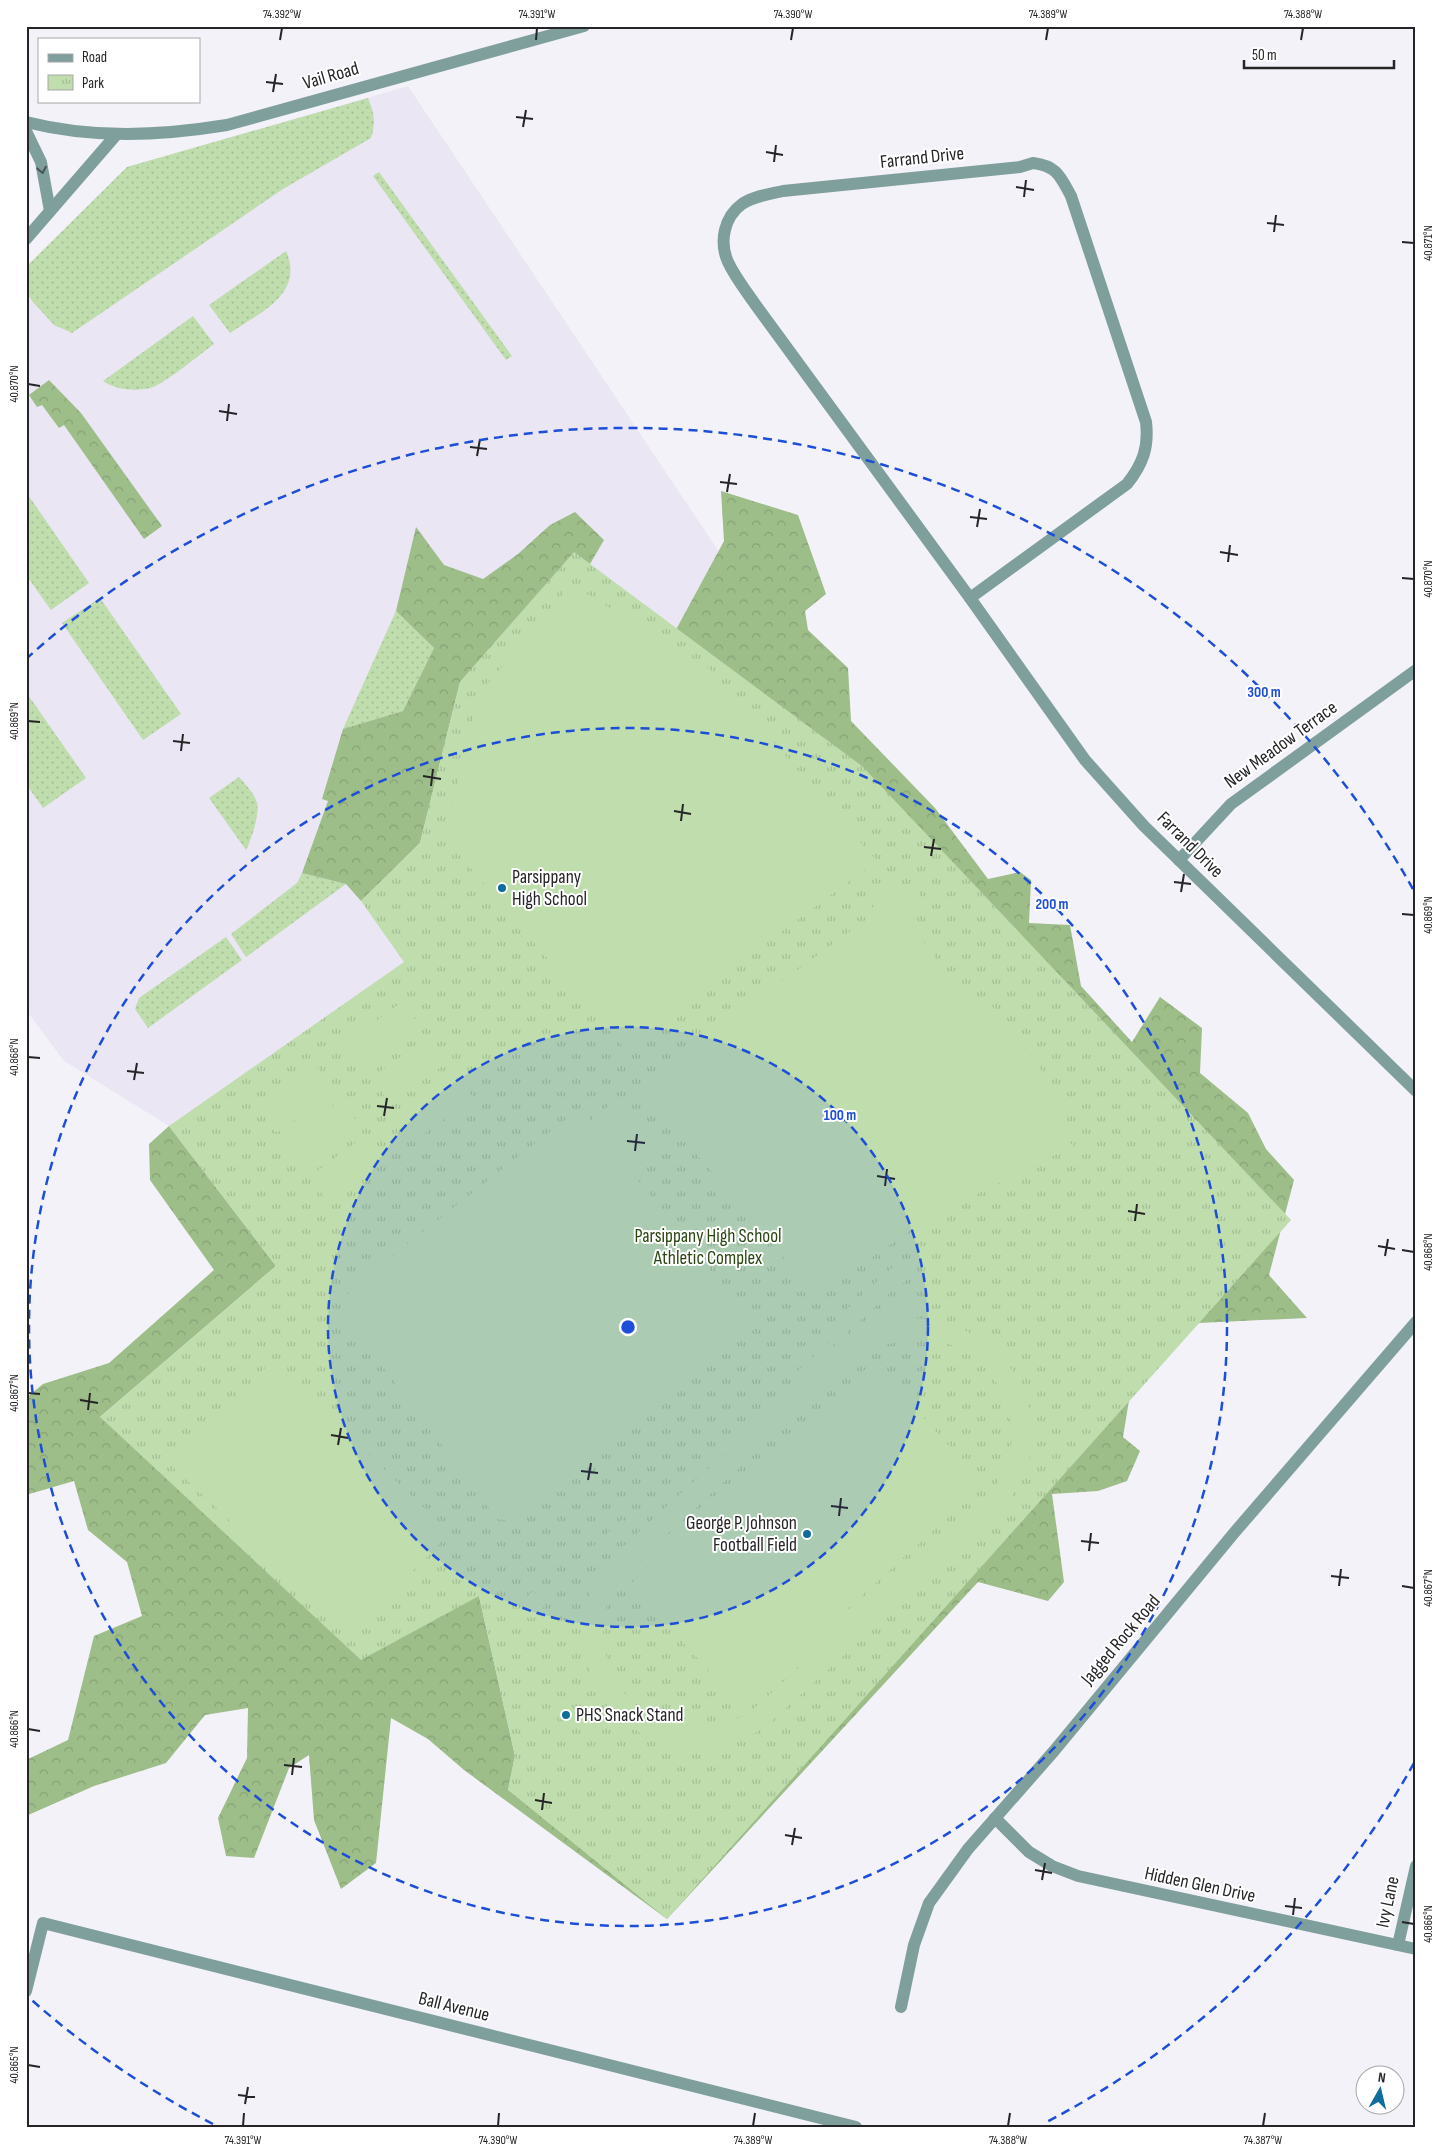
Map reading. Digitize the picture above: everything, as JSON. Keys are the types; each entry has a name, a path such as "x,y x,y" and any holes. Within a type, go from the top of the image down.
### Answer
{"street":[{"name":"Vail Road","path":"26,122 70,131 116,135 180,133 227,125 582,26"},
{"path":"26,131 41,162 50,211"},
{"path":"26,238 116,135"},
{"name":"Farrand Drive","path":"970,598 1127,484 1142,462 1146,449 1146,422 1072,196 1058,172 1046,165 1033,163 1020,167 783,191 744,203 730,218 723,237 728,263 825,402 970,598 1085,760 1144,826 1416,1091"},
{"name":"New Meadow Terrace","path":"1179,860 1231,804 1416,670"},
{"name":"Jagged Rock Road","path":"901,2007 914,1945 929,1903 968,1849 1054,1751 1253,1511 1416,1322"},
{"name":"Hidden Glen Drive","path":"995,1818 1029,1852 1052,1866 1078,1876 1416,1949"},
{"name":"Ivy Lane","path":"1398,1945 1416,1866"},
{"name":"Ball Avenue","path":"26,1991 43,1923 856,2127"}],"shaded area":[{"name":"Parsippany High School Athletic Complex","path":"408,86 862,766 1291,1220 667,1919 508,1790 361,1660 276,1266 169,1126 64,1061 26,1010 26,267 127,167"}],"green space":[{"path":"368,98 374,118 371,138 283,189 72,333 54,325 26,292 26,267 127,167"},
{"path":"379,172 512,356 506,360 373,176"},
{"path":"286,251 290,266 289,279 284,291 265,310 230,333 209,305"},
{"path":"193,316 214,344 175,374 147,389 120,388 103,381"},
{"path":"49,380 81,413 162,526 144,539 64,425 59,428 42,405 37,407 29,395"},
{"path":"721,491 798,515 826,594 805,611 808,630 848,668 851,721 935,808 988,879 1020,872 1031,880 1029,923 1070,925 1081,986 1132,1042 1160,997 1202,1028 1200,1073 1248,1113 1266,1149 1294,1180 1269,1275 1307,1318 1199,1323 1133,1376 1123,1437 1140,1451 1127,1481 1098,1491 1052,1494 1064,1582 1048,1601 978,1582 667,1919 464,1770 428,1739 391,1718 376,1863 341,1889 314,1820 309,1755 289,1768 254,1858 226,1856 218,1818 247,1758 248,1708 205,1715 166,1763 94,1786 26,1816 26,1760 68,1740 94,1636 142,1616 127,1562 88,1530 74,1481 26,1495 26,1398 43,1384 109,1363 214,1270 150,1180 149,1144 169,1126 276,1266 100,1417 479,1596 515,1756 508,1790 583,1829 665,650 724,541"},
{"path":"26,492 89,583 51,610 26,575"},
{"path":"575,512 604,540 590,564 574,553 460,682 420,843 361,901 346,884 302,873 328,801 322,799 343,729 403,711 434,648 396,611 416,527 444,565 483,579 518,554 550,525"},
{"name":"Parsippany High School Athletic Complex","path":"574,552 862,766 1291,1220 667,1919 508,1790 515,1756 479,1596 361,1660 100,1417 276,1266 169,1126 404,962 361,901 420,843 460,682"},
{"path":"571,584 711,670 877,861 624,1048 445,838 478,695"},
{"path":"100,598 181,714 143,740 62,623"},
{"path":"396,611 434,648 403,711 343,729"},
{"path":"26,692 86,778 43,808 26,784"},
{"path":"239,777 250,789 258,808 246,850 209,798"},
{"path":"302,873 346,884 246,957 231,934 297,883"},
{"path":"879,883 920,890 913,927 975,1012 989,1002 1072,1110 1056,1123 1073,1146 927,1219 816,1296 639,1086 871,916"},
{"path":"226,937 242,960 148,1028 135,1009 139,998"},
{"path":"402,1002 422,1028 364,1070 345,1043"},
{"path":"429,1036 448,1062 391,1104 371,1078"},
{"path":"315,1064 334,1091 277,1133 257,1106"},
{"path":"454,1072 474,1098 416,1140 397,1114"},
{"path":"620,1097 659,1147 631,1171 756,1328 512,1521 497,1519 343,1314 344,1301 350,1289 581,1107 591,1120"},
{"path":"341,1100 361,1127 303,1169 284,1142"},
{"path":"366,1135 386,1161 329,1203 309,1177"},
{"path":"900,1260 904,1264 809,1351 810,1353 792,1370 785,1363 804,1346 806,1347"},
{"path":"908,1265 915,1272 896,1290 894,1289 795,1381 791,1377 891,1285 890,1283"},
{"path":"903,1291 918,1307 907,1318 934,1321 959,1328 981,1339 1000,1355 1015,1374 1026,1397 1032,1422 1031,1450 1027,1467 1020,1482 1002,1511 765,1727 732,1743 698,1748 666,1744 636,1731 612,1710 594,1683 585,1650 586,1606 593,1586 607,1561","holes":["916,1340 945,1343 967,1353 990,1374 1006,1400 1012,1430 1011,1446 1006,1464 992,1492 749,1713 722,1725 704,1728 670,1724 655,1718 641,1709 618,1684 607,1660 603,1636 607,1604 613,1591 627,1571 856,1361 887,1344"]},
{"path":"272,1361 450,1533 350,1635 170,1464"},
{"name":"George P. Johnson Football Field","path":"873,1362 984,1484 741,1706 630,1584"},
{"path":"623,1519 626,1523 541,1599 546,1605 532,1618 519,1604 533,1591 538,1596"}],"place":[{"name":"Parsippany High School","path":"502,888"},
{"name":"George P. Johnson Football Field","path":"807,1534"},
{"name":"PHS Snack Stand","path":"566,1715"}]}
